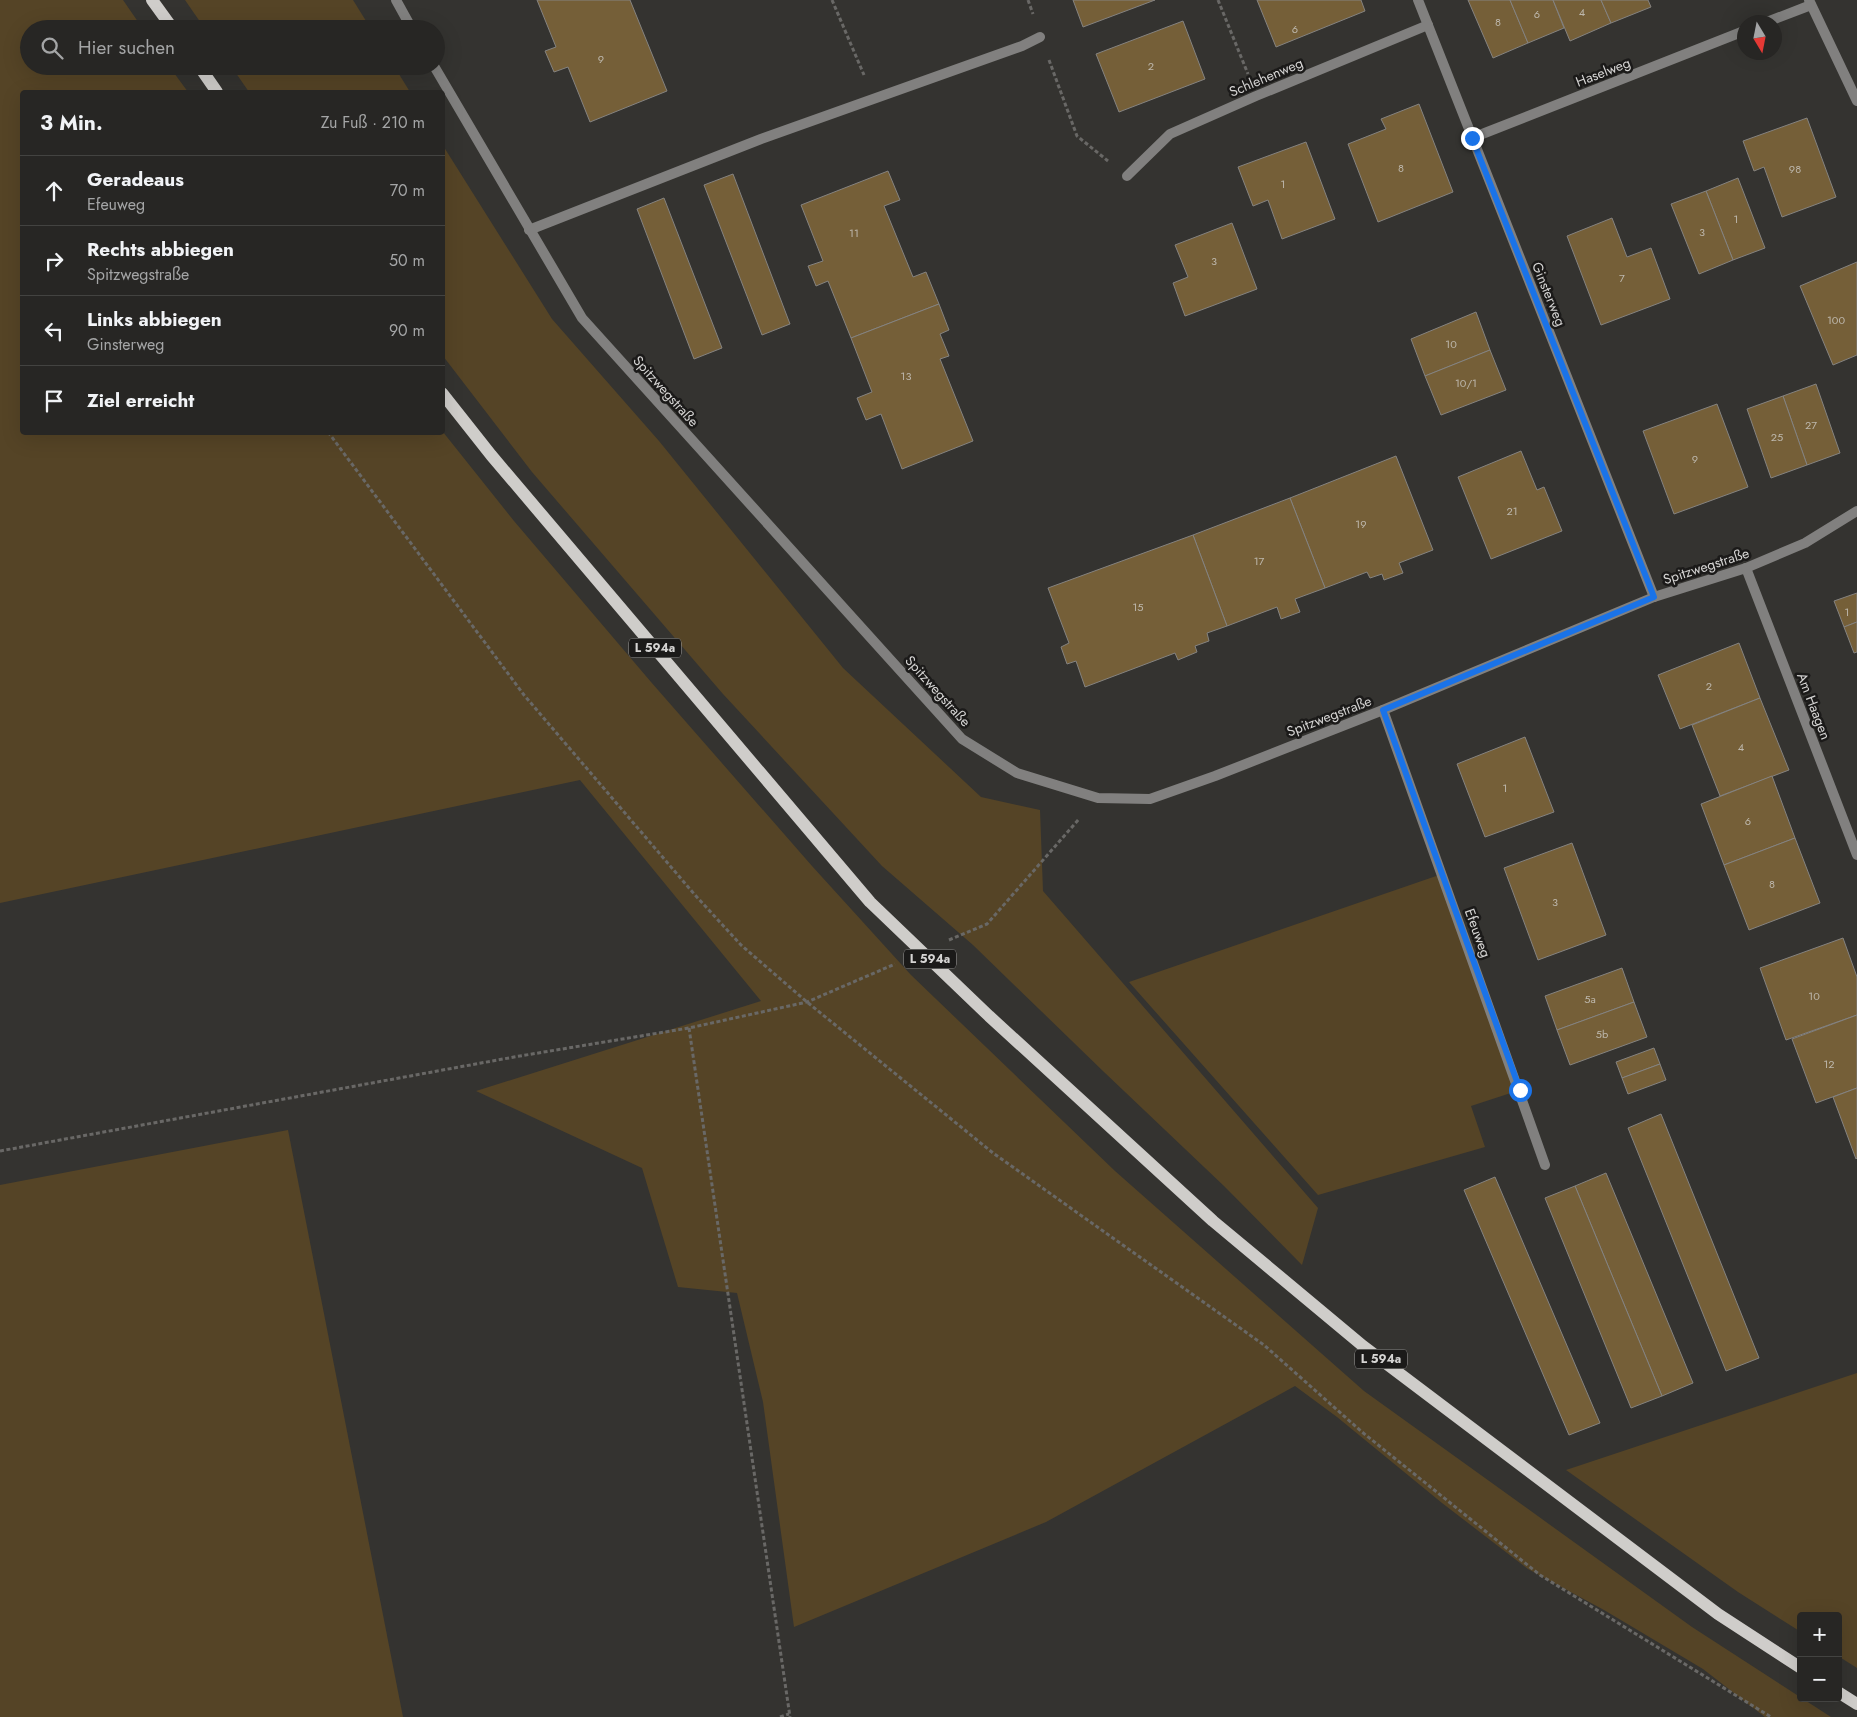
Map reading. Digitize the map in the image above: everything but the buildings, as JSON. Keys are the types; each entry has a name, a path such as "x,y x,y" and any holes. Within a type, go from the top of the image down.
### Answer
{"main road":[{"path":"152,0 166,20"},
{"path":"205,75 216,90"},
{"name":"L 594a","path":"445,397 491,455 870,902 989,1016 1213,1221 1363,1346 1718,1614 1797,1665"},
{"path":"1842,1695 1857,1704"}],"street":[{"path":"396,0 407,20"},
{"name":"Ginsterweg","path":"1418,0 1654,597"},
{"path":"1781,15 1810,2 1857,101"},
{"name":"Schlehenweg","path":"1127,176 1170,134 1256,96 1428,25"},
{"name":"Haselweg","path":"1472,138 1737,34"},
{"path":"529,230 761,139 1022,46 1040,37"},
{"name":"Spitzwegstraße","path":"439,75 582,318 962,739 1017,774 1098,798 1150,800 1383,710 1654,597 1746,568 1805,543 1857,511"},
{"name":"Am Haagen","path":"1746,568 1857,855"},
{"name":"Efeuweg","path":"1383,710 1545,1165"}],"path":[{"path":"832,0 874,98"},
{"path":"1028,0 1077,136 1127,176"},
{"path":"1218,0 1256,96"},
{"path":"330,435 524,695 695,895 741,945 807,1002 993,1153 1264,1345 1362,1432 1540,1575 1771,1717"},
{"path":"0,1151 514,1057 688,1028 789,1716 780,1717"}],"shaded area":[{"path":"0,0 123,0 137,20 20,20 20,75 176,75 187,90 20,90 20,435 445,435 514,521 651,682 812,866 911,975 1115,1171 1364,1391 1692,1627 1797,1695 1797,1702 1808,1702 1831,1717 1765,1717 1703,1669 1604,1610 1528,1569 1442,1503 1337,1417 1295,1386 1046,1522 794,1627 763,1402 737,1293 678,1287 642,1168 476,1091 761,1001 580,780 0,903"},
{"path":"185,0 353,0 365,20 199,20"},
{"path":"237,75 400,75 409,90 248,90"},
{"path":"445,149 552,319 659,441 843,668 981,797 1040,810 1043,891 1318,1208 1302,1265 1224,1186 973,945 882,866 723,694 532,472 445,359"},
{"path":"1442,874 1520,1090 1471,1106 1485,1147 1318,1195 1129,982"},
{"path":"288,1130 403,1717 0,1717 0,1185"},
{"path":"1857,1373 1857,1668 1842,1659 1842,1612 1797,1612 1797,1629 1738,1592 1566,1470"}],"route":[{"path":"1472,138 1654,597 1383,710 1520,1090"}]}
